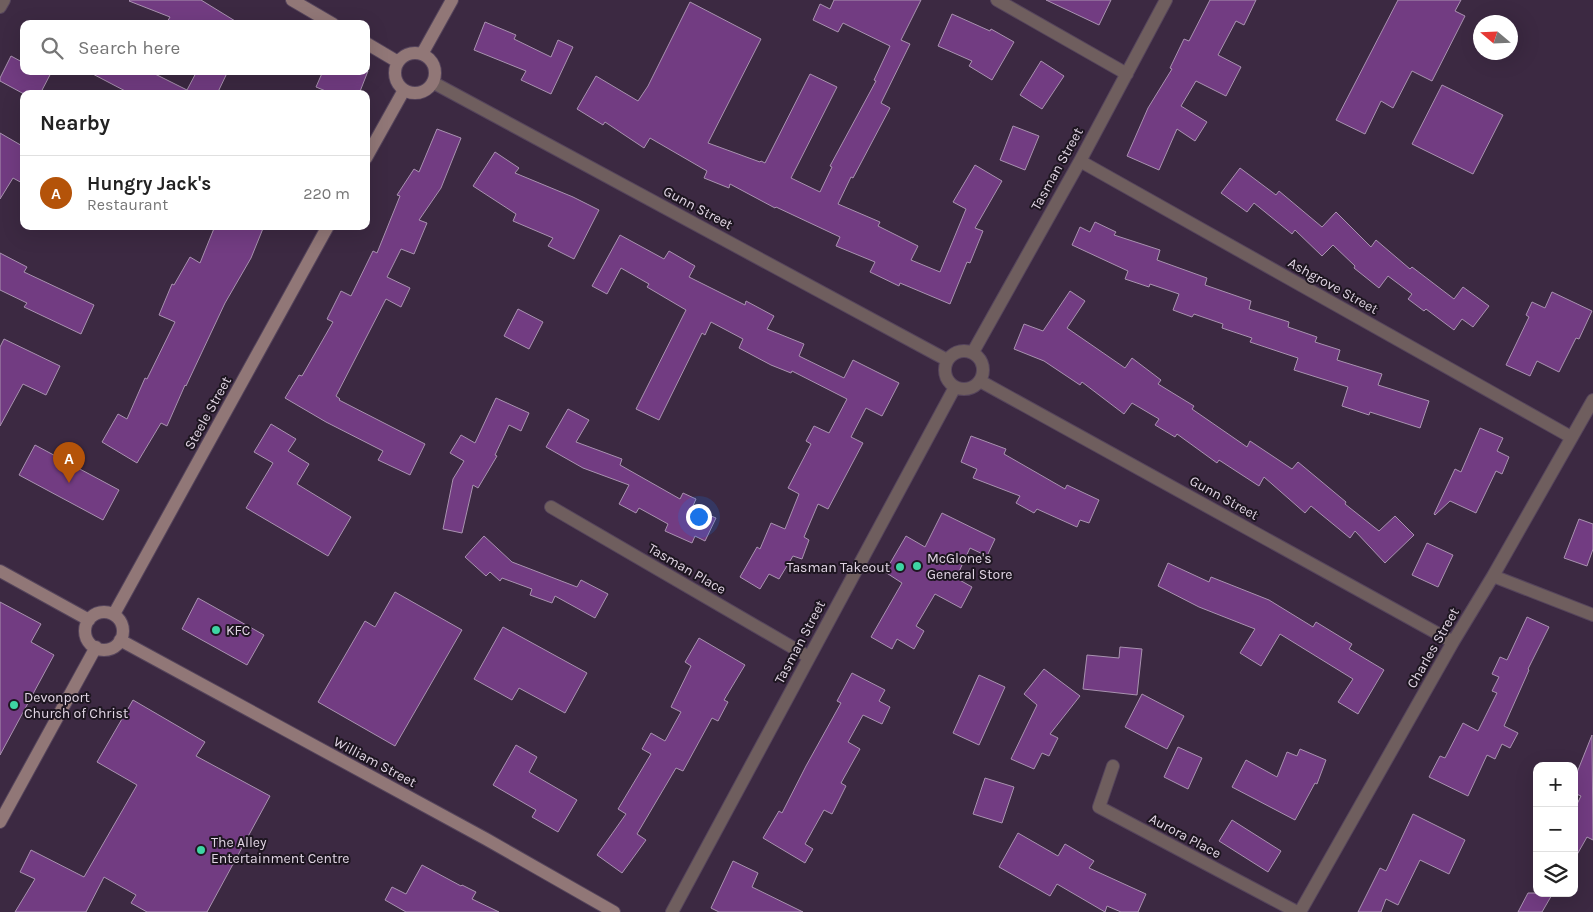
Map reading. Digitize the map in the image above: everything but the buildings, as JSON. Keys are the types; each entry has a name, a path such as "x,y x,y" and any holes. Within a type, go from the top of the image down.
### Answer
{"main road":[{"path":"292,0 326,20"},
{"path":"422,54 452,0"},
{"path":"370,45 398,62"},
{"path":"413,53 422,54 434,64 436,71 434,83 422,93 414,94 404,90 396,81 395,74 398,62 406,55 413,53"},
{"path":"370,151 404,90"},
{"name":"Steele Street","path":"114,614 326,230"},
{"path":"0,571 89,620"},
{"path":"101,612 114,614 123,629 120,640 110,648 96,647 89,642 86,636 85,629 89,620 95,614 101,612"},
{"name":"William Street","path":"120,640 486,839 614,912"},
{"path":"0,822 96,647"}],"street":[{"path":"0,7 4,0"},
{"path":"996,0 1127,74"},
{"name":"Tasman Street","path":"972,352 1080,161 1166,0"},
{"name":"Gunn Street","path":"434,83 947,360"},
{"name":"Ashgrove Street","path":"1080,161 1572,437"},
{"path":"961,350 972,352 978,356 984,368 980,381 975,386 968,388 961,389 955,386 946,377 945,366 947,360 951,355 961,350"},
{"name":"Gunn Street","path":"980,381 1453,642"},
{"name":"Tasman Street","path":"672,912 955,386"},
{"name":"Charles Street","path":"1298,912 1593,400"},
{"name":"Tasman Place","path":"551,507 809,657"},
{"path":"1493,576 1593,615"},
{"name":"Aurora Place","path":"1113,766 1099,807 1298,912"}],"place":[{"name":"Hungry Jack's","path":"69,483"},
{"name":"McGlone's General Store","path":"917,566"},
{"name":"Tasman Takeout","path":"900,567"},
{"name":"KFC","path":"216,630"},
{"name":"Devonport Church of Christ","path":"14,705"},
{"name":"The Alley Entertainment Centre","path":"201,850"}]}
